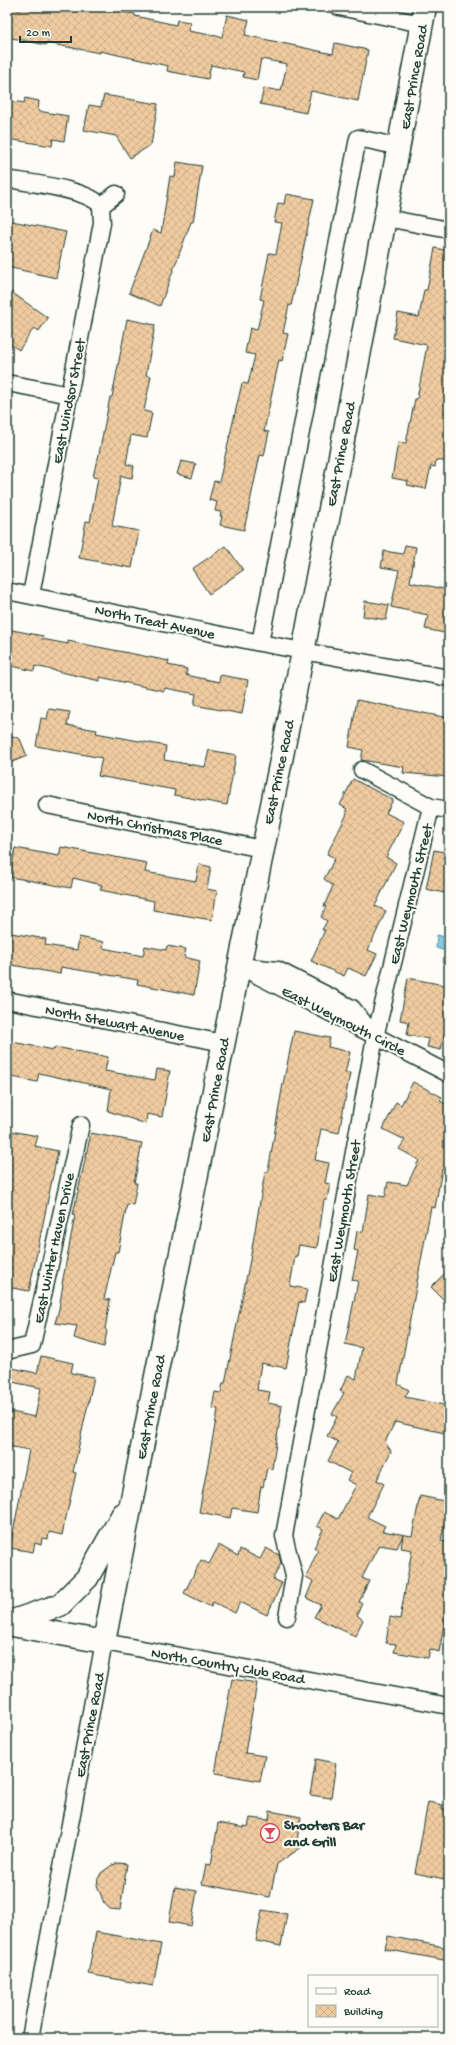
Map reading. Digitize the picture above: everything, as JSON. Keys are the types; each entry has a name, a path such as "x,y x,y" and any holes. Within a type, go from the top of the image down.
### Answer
{"main road":[{"name":"East Prince Road","path":"104,1642 302,650 400,147 424,15"},
{"path":"7,1624 60,1605 87,1578 132,1498"},
{"name":"North Country Club Road","path":"7,1624 104,1642"}],"street":[{"path":"338,7 424,15"},
{"name":"East Prince Road","path":"260,643 358,138 400,147"},
{"path":"7,179 78,192 93,198 101,206 116,194"},
{"name":"East Windsor Street","path":"31,595 102,222 101,206"},
{"path":"386,218 449,230"},
{"path":"7,383 70,395"},
{"name":"North Treat Avenue","path":"7,591 260,643 449,678"},
{"name":"East Weymouth Street","path":"362,770 431,807 449,810"},
{"name":"North Christmas Place","path":"47,805 262,849"},
{"name":"East Weymouth Street","path":"287,1617 294,1576 284,1536 375,1037 431,807"},
{"path":"239,966 278,970 352,1008 375,1037"},
{"name":"North Stewart Avenue","path":"7,1000 223,1043"},
{"name":"East Weymouth Circle","path":"375,1037 449,1074"},
{"name":"East Winter Haven Drive","path":"7,1351 32,1345 81,1125"},
{"name":"East Prince Road","path":"30,2033 104,1642"},
{"name":"North Country Club Road","path":"104,1642 449,1706"}],"water":[{"path":"437,935 449,938 449,952 436,948"}],"building":[{"path":"20,7 93,7 135,14 135,16 176,25 177,20 190,22 188,31 222,37 227,15 249,20 245,35 333,54 335,43 368,50 358,101 311,91 306,113 260,104 264,88 281,91 287,64 261,59 257,80 243,77 244,72 211,65 208,79 167,71 168,66 100,51 100,53 46,43 46,45 7,37 12,8 20,10"},
{"path":"104,95 158,104 151,145 130,158 116,136 84,130 89,105 101,107"},
{"path":"25,98 39,101 38,111 68,116 64,141 53,139 52,146 7,139 7,100 24,103"},
{"path":"177,162 202,166 193,222 191,222 160,306 129,293 153,230 161,233 170,176 175,177"},
{"path":"286,194 314,199 291,306 289,305 283,333 288,334 282,361 279,360 264,431 269,432 264,456 260,455 244,530 220,525 222,516 220,516 221,512 215,511 217,502 209,500 214,481 219,482 242,383 248,384 255,355 245,353 250,328 257,330 264,300 260,299 269,253 276,254 282,223 274,222 278,203 284,204"},
{"path":"7,220 66,232 56,278 7,267"},
{"path":"435,248 449,251 449,462 436,460 435,467 431,466 426,489 407,485 408,481 392,478 398,442 406,443 415,399 417,399 427,345 393,338 398,313 419,317 424,290 427,290"},
{"path":"7,289 48,318 39,331 34,328 19,350 7,342"},
{"path":"127,319 155,325 146,375 151,376 144,411 152,413 147,438 131,435 126,464 134,466 132,478 121,476 112,526 139,531 132,568 79,558 86,521 90,522 98,478 93,477 110,397 112,397"},
{"path":"181,461 196,464 192,478 177,474"},
{"path":"405,545 416,547 410,582 449,590 449,634 425,629 428,615 391,607 399,570 381,567 384,551 403,554"},
{"path":"226,546 243,570 209,594 192,569"},
{"path":"365,601 389,605 386,620 363,616"},
{"path":"7,629 43,636 42,639 68,644 68,641 169,661 168,665 187,669 186,675 219,682 220,675 248,680 242,714 194,705 196,694 165,688 164,691 100,677 100,681 35,666 34,671 7,665"},
{"path":"357,700 449,718 449,777 403,773 404,767 361,760 363,750 349,747"},
{"path":"49,709 70,712 67,725 97,730 96,733 166,746 164,760 205,767 209,750 236,755 227,805 174,795 175,790 98,776 102,758 36,746 41,718 47,719"},
{"path":"7,734 20,739 27,756 7,764"},
{"path":"353,779 393,800 386,813 404,822 386,857 396,863 375,906 386,911 368,950 377,954 366,976 348,968 344,976 311,961 325,930 322,930 327,921 321,917 333,886 324,879 335,858 327,854 347,814 345,812 347,809 340,805"},
{"path":"61,847 147,863 145,872 196,881 199,864 211,867 207,889 217,891 212,920 153,910 154,901 100,890 102,885 73,878 71,888 10,877 15,848 59,856"},
{"path":"434,850 449,853 449,894 426,889"},
{"path":"11,933 46,939 45,945 77,950 79,937 104,942 103,948 143,956 145,946 166,950 167,946 186,949 184,957 200,961 194,995 137,984 138,980 61,967 60,974 7,964"},
{"path":"408,978 449,986 449,1036 444,1035 441,1050 427,1047 429,1039 407,1035 409,1022 400,1020"},
{"path":"294,1031 330,1038 328,1047 350,1052 345,1073 350,1073 339,1133 321,1129 315,1160 329,1163 325,1183 330,1184 327,1200 324,1200 317,1248 299,1245 297,1256 295,1256 290,1286 307,1289 304,1303 299,1302 286,1368 261,1363 257,1390 270,1392 268,1403 282,1406 272,1469 267,1468 263,1487 261,1486 257,1512 232,1508 230,1518 199,1512 218,1409 212,1408 215,1392 221,1393 223,1383 225,1383 250,1260 265,1172 268,1172 282,1089"},
{"path":"7,1041 54,1050 55,1047 108,1057 105,1071 155,1080 157,1069 170,1071 162,1117 147,1114 146,1124 108,1111 111,1089 39,1073 37,1082 7,1076"},
{"path":"413,1082 442,1097 440,1101 449,1106 449,1172 442,1169 435,1208 431,1207 398,1384 409,1390 405,1397 449,1406 449,1434 395,1422 385,1442 391,1451 377,1480 384,1484 367,1517 385,1526 382,1531 412,1536 420,1496 449,1502 441,1541 449,1542 449,1600 439,1652 430,1649 428,1658 394,1652 396,1644 386,1643 390,1617 400,1619 412,1550 401,1548 403,1535 397,1548 379,1545 362,1578 369,1581 359,1602 362,1603 357,1615 363,1620 355,1636 314,1617 321,1605 306,1598 313,1581 306,1577 318,1550 314,1548 323,1529 317,1526 324,1512 338,1519 356,1485 347,1480 351,1473 328,1461 338,1442 327,1436 337,1417 332,1414 344,1393 340,1391 348,1375 356,1379 362,1348 345,1344 358,1281 352,1280 358,1251 354,1250 357,1231 363,1232 369,1194 385,1197 388,1182 407,1185 419,1160 399,1149 405,1140 383,1129 396,1102 401,1105"},
{"path":"11,1131 38,1136 35,1146 58,1151 29,1291 7,1287 7,1160"},
{"path":"91,1133 142,1143 134,1183 137,1183 133,1205 127,1204 118,1252 115,1252 104,1299 110,1300 105,1329 107,1331 104,1347 74,1338 77,1326 55,1323 59,1309 62,1284 75,1215 73,1214"},
{"path":"449,1269 449,1305 431,1287"},
{"path":"41,1356 73,1363 71,1373 94,1377 73,1472 76,1473 62,1535 49,1532 48,1539 42,1538 41,1545 35,1543 33,1552 10,1548 29,1450 7,1446 7,1411 35,1417 41,1388 7,1381 7,1367 37,1373"},
{"path":"219,1545 238,1556 240,1549 260,1559 266,1548 279,1555 281,1563 273,1579 282,1583 267,1615 240,1602 235,1613 213,1602 211,1607 184,1593 201,1560 209,1564"},
{"path":"232,1679 257,1683 245,1753 265,1756 260,1781 215,1773"},
{"path":"316,1759 336,1763 331,1798 310,1795"},
{"path":"428,1802 443,1805 442,1809 449,1809 449,1880 415,1873"},
{"path":"270,1811 301,1817 297,1840 302,1847 277,1864 270,1897 202,1884 206,1864 211,1865 218,1823 244,1828 244,1826 248,1827 250,1818 269,1820"},
{"path":"119,1863 127,1864 120,1910 110,1909 104,1903 97,1885 101,1873 112,1865"},
{"path":"175,1887 197,1891 191,1926 169,1922"},
{"path":"262,1910 287,1914 281,1946 256,1941"},
{"path":"96,1932 161,1944 153,1986 88,1974"},
{"path":"388,1936 449,1948 449,1961 385,1949"}],"place":[{"name":"Shooters Bar and Grill","path":"270,1833"}]}
